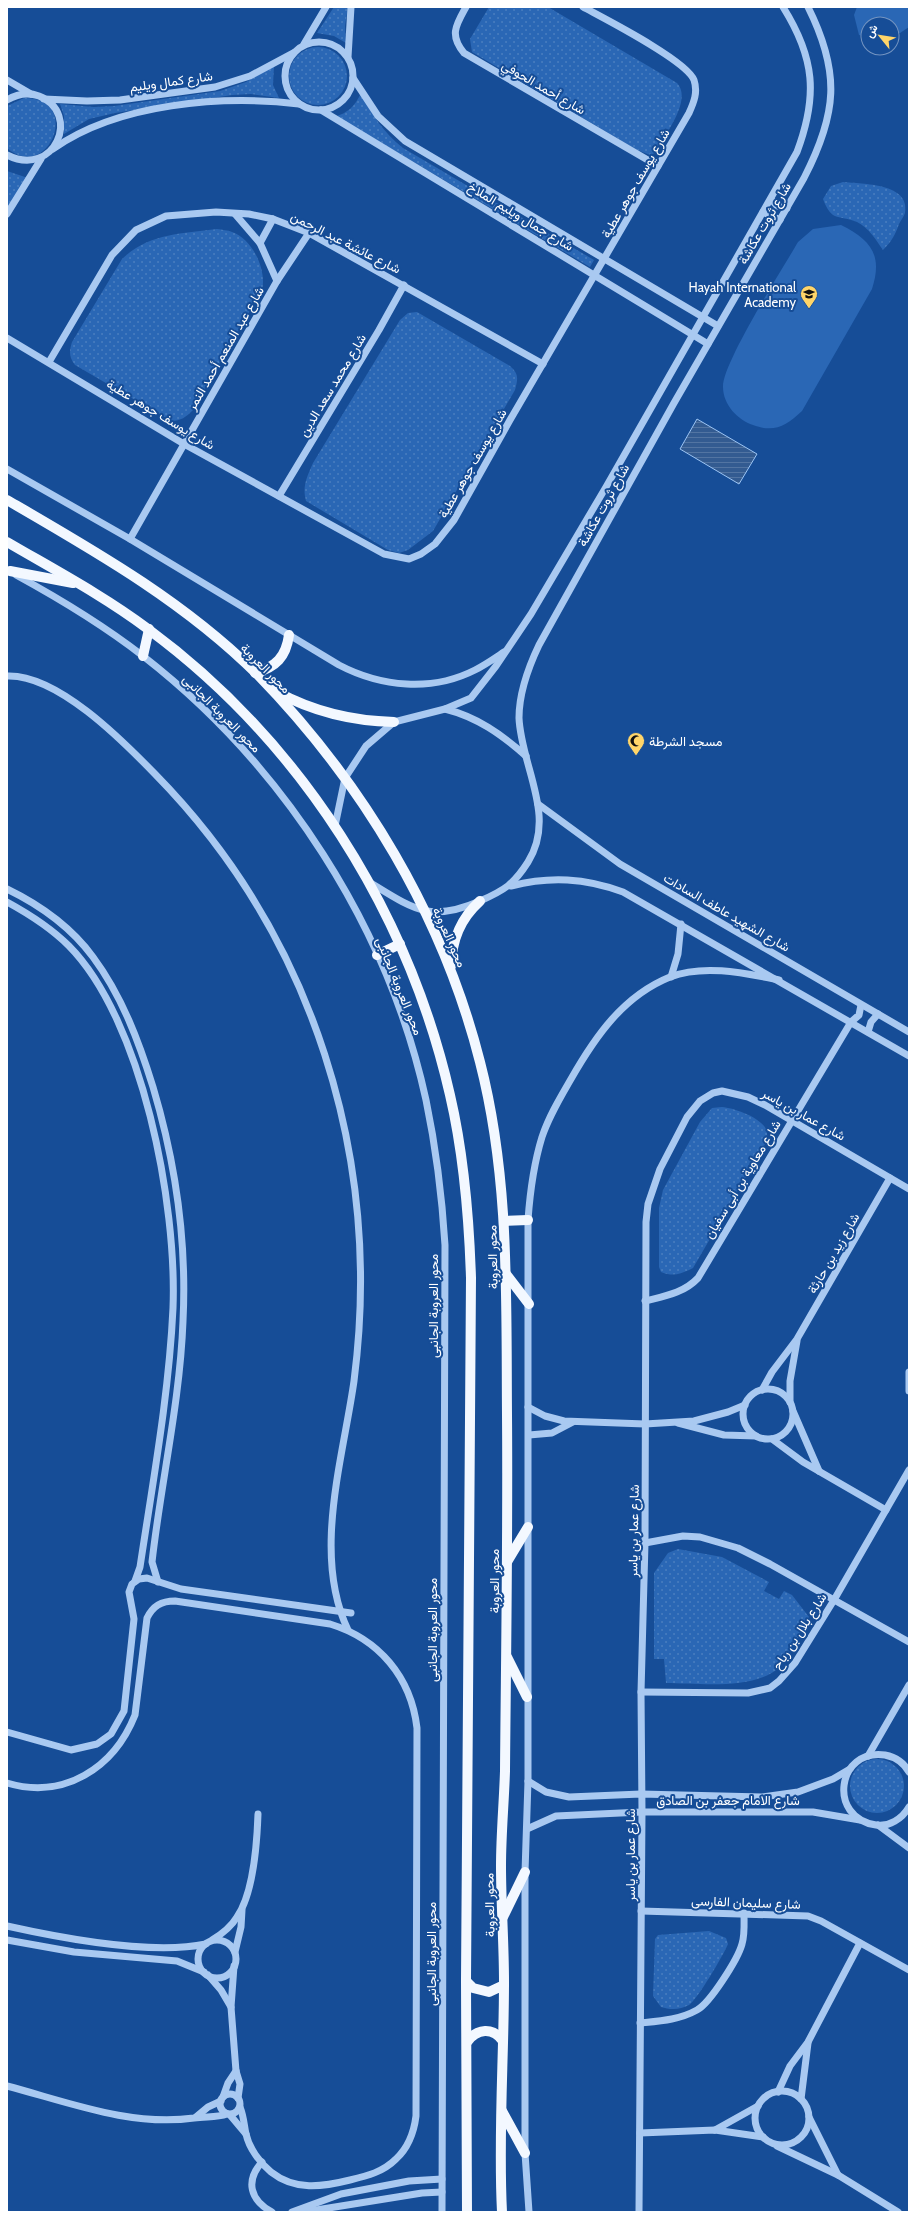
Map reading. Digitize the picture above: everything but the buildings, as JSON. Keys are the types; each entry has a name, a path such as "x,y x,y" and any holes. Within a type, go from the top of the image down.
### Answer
{"main road":[{"name":"محور العروبة","path":"7,500 126,569 193,619 256,673 271,689 345,778 387,841 426,912 451,970 480,1061 490,1106 500,1167 505,1221 507,1562 502,1919 504,1985 500,2176 502,2212"},
{"name":"محور العروبة","path":"7,542 79,584 150,629 209,679 247,717 288,764 335,826 369,882 400,944 426,1008 450,1096 466,1186 469,1232 466,1982 467,2212"},
{"path":"8,571 79,584"},
{"path":"143,656 150,629"},
{"path":"256,673 269,669 280,661 287,649 289,635"},
{"path":"271,689 296,702 330,714 351,719 394,722"},
{"path":"451,970 454,939 468,912 480,901"},
{"path":"377,955 400,944"},
{"path":"505,1221 528,1220"},
{"path":"506,1274 528,1304"},
{"path":"507,1562 528,1527"},
{"path":"506,1655 527,1697"},
{"path":"502,1919 525,1872"},
{"path":"466,1982 476,1989 489,1992 504,1985"},
{"path":"467,2042 478,2032 485,2030 492,2032 503,2041"},
{"path":"502,2111 525,2154"}],"street":[{"path":"326,7 304,44 293,53 286,66 284,80 289,94 299,104 309,109 321,110 333,107 343,100 350,90 353,78 352,67 348,57 351,7"},
{"name":"شارع أحمد الحوفي","path":"466,7 457,24 455,36 457,45 464,53 658,166"},
{"name":"شارع يوسف جوهر عطية","path":"7,338 50,362 184,444 384,554 408,559 422,554 435,544 454,520 543,364 690,113 695,100 694,80 688,72 675,61 584,7"},
{"name":"شارع ثروت عكاشة","path":"335,826 345,778 355,760 366,746 394,722 445,709 470,698 485,682 531,614 694,336 797,152 811,102 811,85 803,45 783,7"},
{"name":"شارع ثروت عكاشة","path":"369,882 404,903 426,912 454,911 480,901 511,886 528,862 539,840 538,804 526,756 520,719 520,702 525,681 536,652 718,326 787,208 821,144 831,101 829,62 824,42 808,7"},
{"path":"304,44 323,41 337,47 348,57"},
{"name":"شارع كمال ويليم","path":"31,94 44,98 87,101 120,100 216,87 250,76 293,53"},
{"name":"شارع جمال ويليم الملاخ","path":"353,78 378,116 405,142 718,326"},
{"path":"7,80 31,94"},
{"path":"7,100 15,96 31,94"},
{"path":"44,98 57,113 60,122 60,131 53,149"},
{"name":"شارع كمال ويليم","path":"40,159 72,136 105,121 139,112 234,100 266,100 299,104"},
{"name":"شارع جمال ويليم الملاخ","path":"321,110 708,344"},
{"path":"7,155 16,160 27,161 40,159"},
{"path":"7,214 40,159"},
{"path":"771,198 777,206 787,208"},
{"name":"شارع عائشة عبد الرحمن","path":"50,362 112,255 136,230 166,216 216,212 249,214 273,219 309,233 543,364"},
{"path":"763,212 780,220"},
{"path":"235,214 260,243 277,281"},
{"path":"260,243 273,219"},
{"name":"شارع عبد المنعم أحمد النمر","path":"130,539 277,281 309,233"},
{"name":"شارع محمد سعد الدين","path":"279,496 404,285"},
{"path":"7,469 130,539 353,672 389,684 414,684 457,678 475,670 506,651"},
{"name":"محور العروبة الجانبى","path":"8,571 79,611 143,656 214,718 246,752 276,788 332,869 357,913 377,955 399,1010 425,1098 438,1168 445,1246 442,2212"},
{"path":"7,676 29,678 42,683 58,691 86,711 145,763 195,817 222,850 267,920 304,996 322,1044 334,1086 355,1186 361,1276 360,1321 333,1526 333,1585 338,1610 348,1630"},
{"path":"445,709 467,716 495,730 526,756"},
{"name":"شارع الشهيد عاطف السادات","path":"538,804 620,864 909,1032"},
{"path":"511,886 548,879 586,881 623,892 909,1056"},
{"path":"7,889 44,910 68,929 85,948 104,974 140,1045 170,1147 181,1224 184,1314 179,1373 152,1562 158,1582"},
{"path":"7,902 35,918 69,947 101,990 136,1066 148,1109 157,1150 169,1223 173,1306 166,1387 141,1561 135,1581 129,1592 134,1619 125,1706 121,1719 111,1734 97,1744 71,1750 7,1732"},
{"path":"671,977 678,954 681,924"},
{"path":"529,2212 525,2154 525,1872 528,1781 528,1220 534,1167 543,1136 561,1096 606,1024 619,1010 641,994 671,977 690,973 728,971 778,980"},
{"name":"شارع معاوية بن أبى سفيان","path":"645,1301 680,1291 690,1286 698,1278 850,1022 859,1015 861,1004"},
{"path":"868,1032 871,1022 878,1014"},
{"name":"شارع عمار بن ياسر","path":"639,2212 642,1911 641,1692 645,1543 646,1222 649,1198 660,1169 694,1106 707,1096 722,1091 748,1097 792,1119 909,1189"},
{"path":"157,1150 170,1147"},
{"name":"شارع زيد بن حارثة","path":"762,1390 779,1360 797,1339 890,1178"},
{"name":"شارع زيد بن حارثة","path":"790,1402 790,1374 797,1339"},
{"path":"909,1372 909,1391"},
{"path":"528,1407 545,1416 573,1422 645,1424 676,1423 711,1418 745,1405 755,1393 762,1390 775,1390 786,1397 790,1402 819,1471"},
{"path":"745,1405 745,1423 756,1436"},
{"path":"772,1439 784,1434 788,1429 793,1417 793,1411"},
{"path":"528,1435 552,1433 573,1422"},
{"path":"676,1423 707,1432 756,1436 772,1439 819,1471 886,1510"},
{"name":"شارع بلال بن رباح","path":"641,1692 748,1693 770,1688 787,1674 834,1600 909,1470"},
{"path":"645,1543 683,1536 712,1539 751,1554 909,1642"},
{"path":"135,1581 147,1578 189,1591 338,1610 351,1613"},
{"path":"7,1783 40,1788 68,1783 93,1771 114,1752 123,1740 135,1714 147,1618 150,1612 161,1603 175,1601 330,1624 348,1630 373,1645 390,1662 404,1682 416,1716 414,2125 409,2143 397,2158 382,2170 365,2177 324,2186 301,2186 280,2178 270,2171 255,2154 246,2134 238,2098 240,2084 236,2071 231,2008 235,1952 241,1927 242,1910 253,1866 258,1814"},
{"path":"868,1756 909,1685"},
{"path":"868,1756 879,1754 889,1756 899,1761 909,1772"},
{"name":"شارع الامام جعفر بن الصادق","path":"528,1781 546,1792 557,1796 641,1794 762,1797 780,1795 833,1779 850,1769 858,1761 868,1756"},
{"path":"850,1769 846,1777 844,1796 847,1806 860,1820"},
{"path":"878,1825 894,1822 901,1817 909,1807"},
{"name":"شارع الامام جعفر بن الصادق","path":"527,1829 556,1816 642,1812 813,1812 860,1820 878,1825"},
{"path":"878,1825 909,1848"},
{"path":"231,2008 221,1990 205,1973 198,1957 209,1942 226,1930 242,1910"},
{"name":"شارع سليمان الفارسى","path":"642,1911 808,1916 821,1921 909,1970"},
{"path":"640,2023 678,2018 698,2010 712,1997 740,1950 744,1935 744,1913"},
{"path":"7,1926 72,1938 135,1946 181,1947 209,1942 226,1942 235,1952"},
{"path":"7,1940 74,1952 177,1962 220,1977 226,1975 234,1966"},
{"path":"778,2092 790,2066 808,2042 860,1943"},
{"path":"801,2099 808,2042"},
{"path":"236,2071 228,2083 222,2099 221,2109 229,2114 246,2134"},
{"path":"7,2086 134,2118 161,2120 213,2118 236,2113 240,2108"},
{"path":"715,2130 758,2106 763,2099 778,2092 786,2092 801,2099 805,2104 809,2117 838,2175"},
{"path":"196,2118 208,2107 229,2094 238,2098"},
{"path":"758,2106 756,2119 757,2126 763,2137"},
{"path":"774,2144 789,2144 802,2137 806,2131 809,2117"},
{"path":"640,2133 715,2130 763,2137 774,2144 838,2175 898,2212"},
{"path":"262,2162 253,2171 251,2184 254,2194 261,2205 272,2212"},
{"path":"303,2210 310,2204 341,2194 419,2181 442,2179"},
{"path":"406,2195 418,2186 419,2181"},
{"path":"292,2212 352,2206 406,2195 442,2192"}],"shaded area":[{"path":"334,7 348,7 345,26 346,43 334,36 317,33"},
{"path":"489,7 548,7 677,83 681,90 682,99 670,128 655,153 650,155 637,150 472,52 470,39"},
{"path":"857,7 909,7 909,27 900,33 900,16 860,16 860,35 854,15"},
{"path":"318,47 329,49 342,60 345,65 347,76 345,87 334,100 329,103 318,105 307,103 294,92 291,87 289,76 291,65 302,52 307,49"},
{"path":"274,66 273,85 279,98 251,94 232,95 115,113 89,119 64,134 64,116 60,104 94,107 114,106 220,91 246,82"},
{"path":"361,93 369,109 379,123 403,148 594,260 590,267 375,139 334,117 350,108 356,102"},
{"path":"24,98 42,101 52,110 56,123 53,136 46,148 36,155 22,156 7,148 7,106"},
{"path":"7,171 28,178 7,211"},
{"path":"843,182 883,187 901,196 905,203 905,213 893,238 883,250 872,234 865,228 857,222 833,215 826,207 823,199 831,186"},
{"path":"841,225 860,237 872,250 876,267 872,289 802,411 791,421 779,427 767,428 747,423 732,411 724,394 723,387 725,375 732,358 754,316 798,242 813,229"},
{"path":"217,229 230,231 240,236 252,248 260,265 263,282 262,290 193,410 183,418 171,421 75,365 71,357 71,346 122,259 132,250 154,239 166,236"},
{"path":"417,312 510,366 516,374 517,380 515,390 433,531 408,550 399,553 388,550 306,501 305,486 313,463 400,320 408,313"},
{"path":"697,419 757,454 739,484 680,449"},
{"path":"722,1107 740,1111 753,1117 766,1129 768,1139 693,1268 677,1274 661,1272 659,1267 659,1208 663,1190 700,1122 712,1108"},
{"path":"678,1549 722,1557 769,1582 764,1591 779,1599 784,1591 792,1595 809,1617 787,1658 780,1667 769,1675 741,1683 666,1683 664,1659 654,1659 654,1573 668,1553"},
{"path":"872,1759 882,1759 892,1763 900,1771 904,1781 904,1791 900,1801 892,1809 882,1813 872,1813 862,1809 854,1801 850,1791 850,1781 854,1771 862,1763"},
{"path":"709,1931 726,1938 728,1944 698,1995 689,2005 682,2008 668,2009 661,2007 653,1996 655,1939 658,1935"}],"place":[{"name":"Hayah International Academy","path":"809,309"},
{"name":"مسجد الشرطة","path":"636,756"}]}
